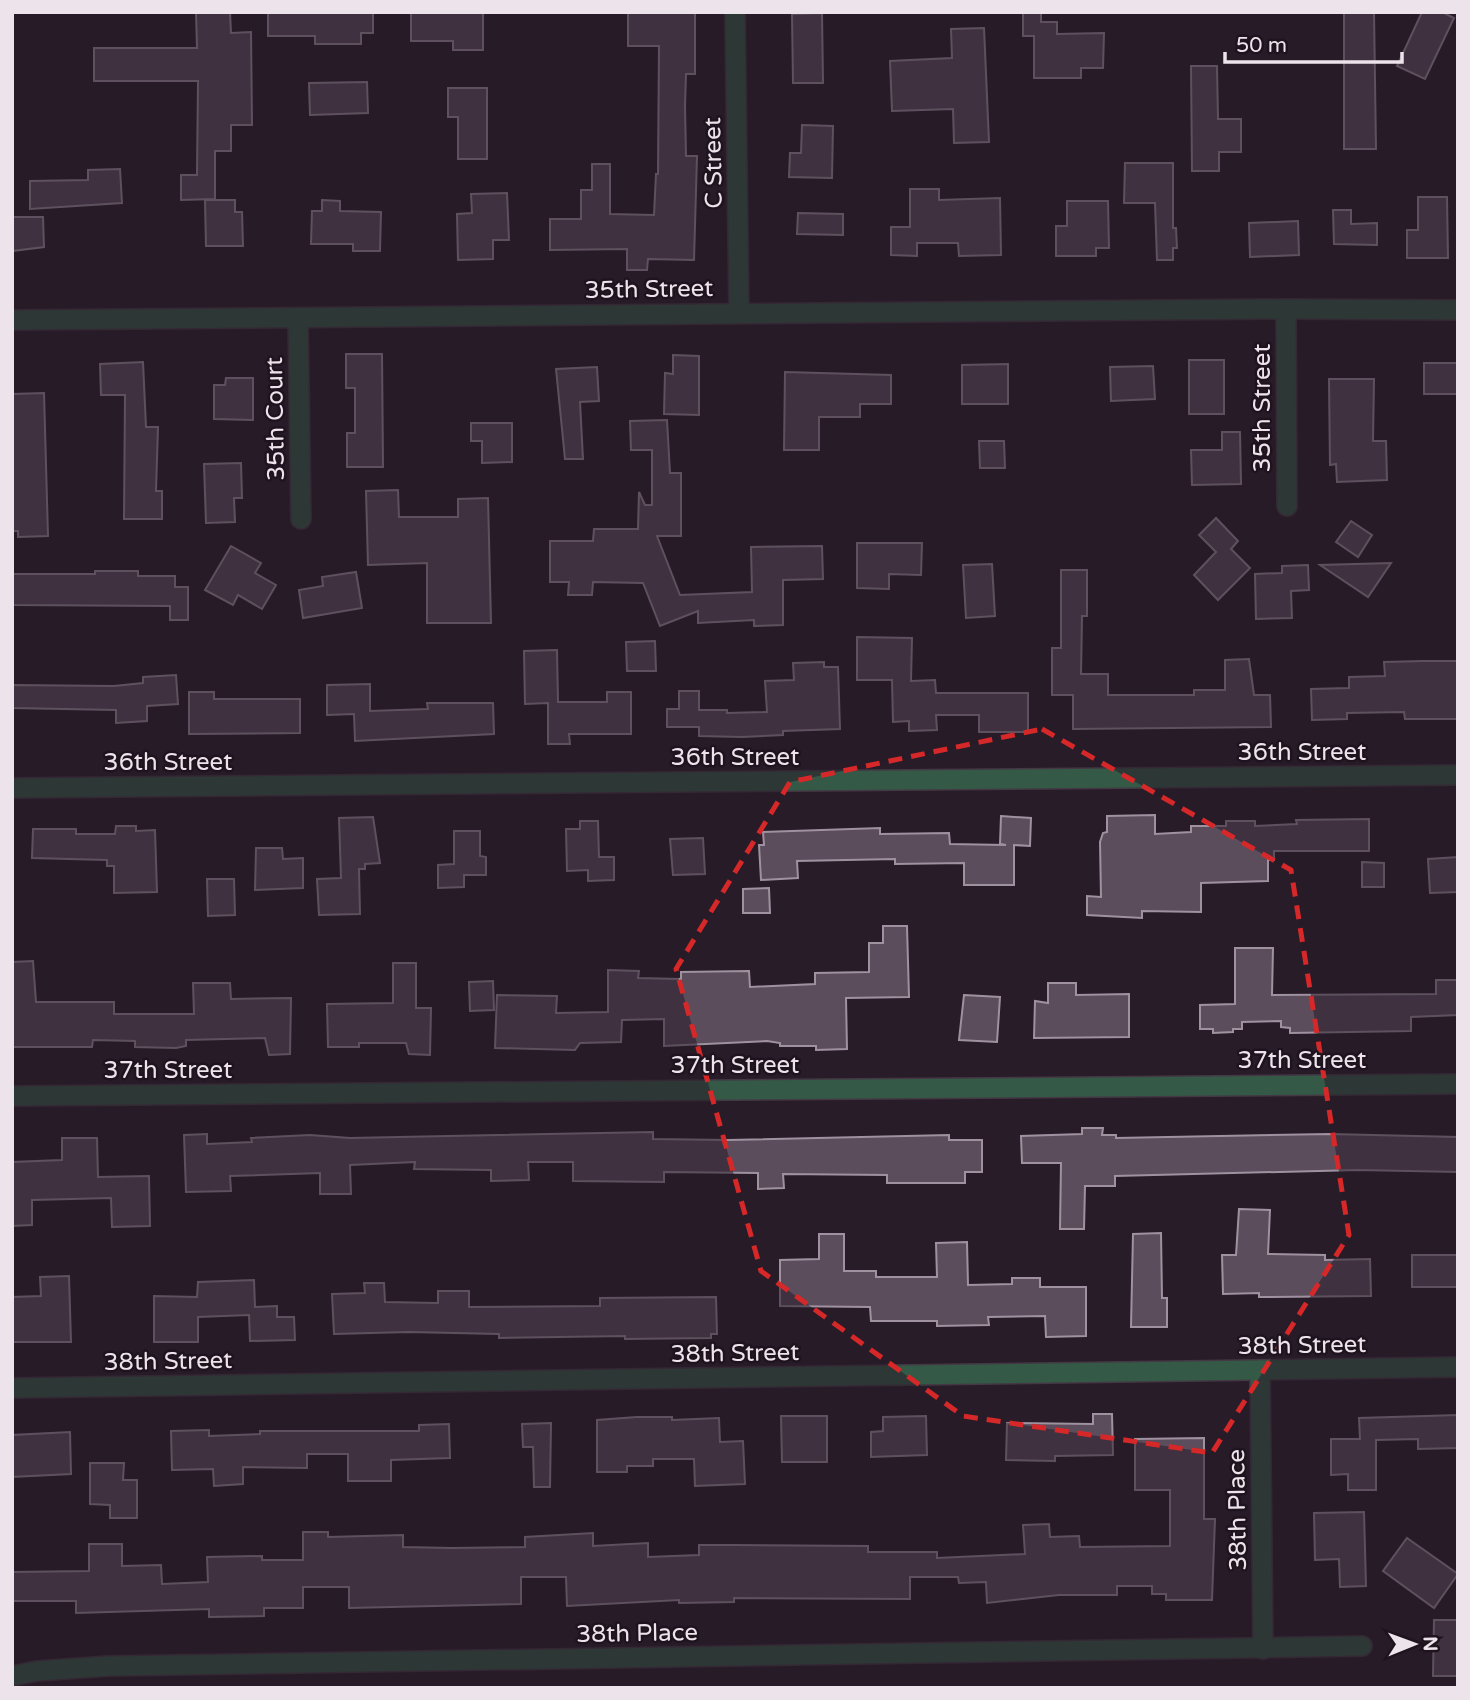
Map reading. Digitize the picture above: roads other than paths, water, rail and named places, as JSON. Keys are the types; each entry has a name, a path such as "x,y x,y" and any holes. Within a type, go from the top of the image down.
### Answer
{"street":[{"name":"C Street","path":"735,12 740,313"},
{"name":"35th Street","path":"1286,309 1287,506"},
{"name":"35th Street","path":"12,320 1286,309 1458,310"},
{"name":"35th Court","path":"298,318 301,519"},
{"name":"36th Street","path":"12,788 1458,775"},
{"name":"37th Street","path":"12,1096 1458,1084"},
{"name":"38th Street","path":"12,1388 1458,1367"},
{"name":"38th Place","path":"1260,1370 1263,1648"},
{"name":"38th Place","path":"12,1676 37,1671 109,1666 1362,1646"}]}
